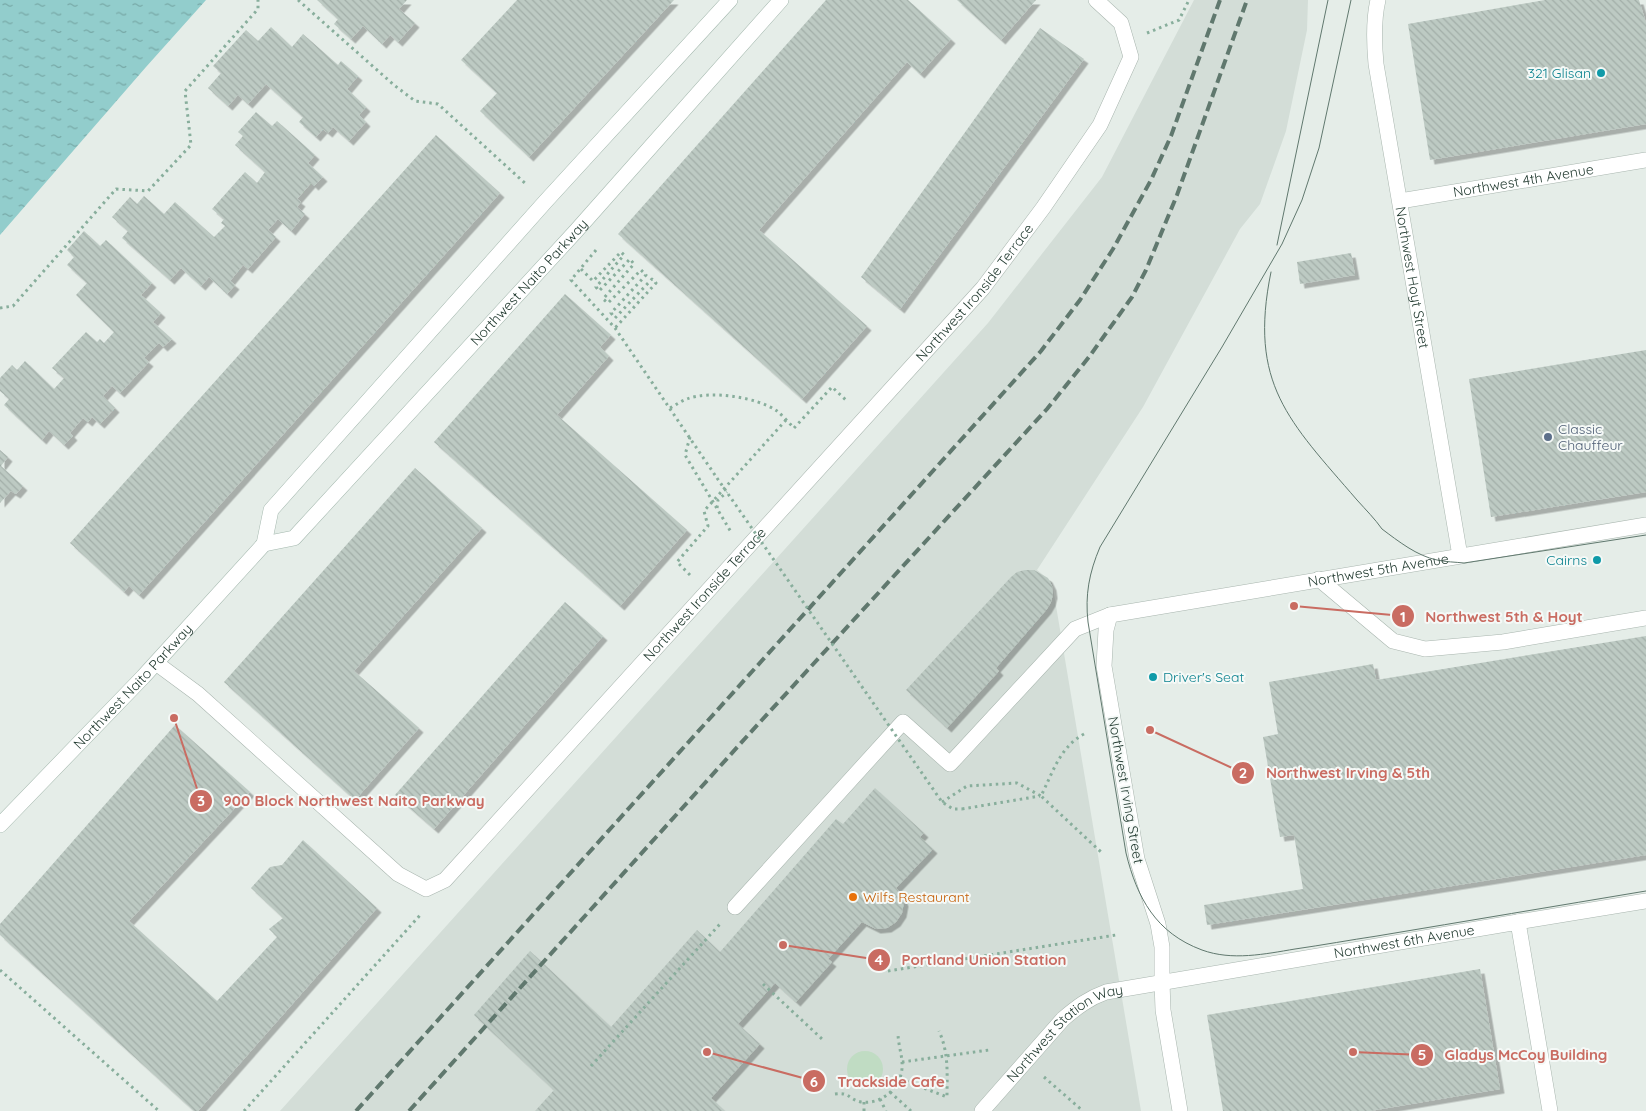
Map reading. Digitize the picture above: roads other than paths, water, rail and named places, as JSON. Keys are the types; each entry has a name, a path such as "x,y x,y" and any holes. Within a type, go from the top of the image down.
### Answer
{"street":[{"path":"264,544 271,510 545,202 730,0"},
{"name":"Northwest Naito Parkway","path":"0,825 156,663 264,544 294,538 576,231 781,0"},
{"name":"Northwest Ironside Terrace","path":"156,663 198,694 398,874 426,889 445,880 983,288 1043,208 1100,125 1131,57 1121,23 1096,0"},
{"name":"Northwest Hoyt Street","path":"1378,0 1375,14 1374,42 1376,64 1460,556"},
{"name":"Northwest 4th Avenue","path":"1400,201 1646,160"},
{"name":"Northwest 5th Avenue","path":"735,907 903,722 950,764 1075,629 1110,615 1646,525"},
{"path":"1319,579 1393,641 1425,649 1503,642 1646,618"},
{"name":"Northwest Irving Street","path":"1110,615 1106,630 1104,666 1137,859 1158,924 1162,947 1163,1010 1180,1111"},
{"name":"Northwest 6th Avenue","path":"1162,982 1646,901"},
{"path":"1518,922 1550,1111"},
{"name":"Northwest Station Way","path":"982,1111 1063,1019 1077,1006 1090,998 1106,992 1162,982"}],"water":[{"path":"0,0 206,0 0,235"}],"tram line":[{"path":"1277,245 1328,0"},
{"path":"1351,0 1319,148 1302,200 1282,244 1222,347 1100,547 1093,566 1087,603 1088,622 1126,853 1136,885 1151,912 1172,934 1202,950 1237,956 1272,953 1646,891"},
{"path":"1271,272 1265,311 1265,344 1270,373 1280,398 1294,423 1312,447 1382,529 1401,543 1415,552 1430,558 1464,563 1646,535"}],"railway":[{"path":"356,1111 1041,351 1080,300 1113,249 1151,180 1171,136 1220,0"},
{"path":"409,1111 750,733 1047,409 1089,357 1132,297 1146,270 1177,195 1247,0"}],"place":[{"name":"321 Glisan","path":"1601,73"},
{"name":"Classic Chauffeur","path":"1548,437"},
{"name":"Cairns","path":"1597,560"},
{"name":"Northwest 5th & Hoyt","path":"1294,606"},
{"name":"Driver's Seat","path":"1153,677"},
{"name":"900 Block Northwest Naito Parkway","path":"174,718"},
{"name":"Northwest Irving & 5th","path":"1150,730"},
{"name":"Wilfs Restaurant","path":"853,897"},
{"name":"Portland Union Station","path":"783,945"},
{"name":"Trackside Cafe","path":"707,1052"},
{"name":"Gladys McCoy Building","path":"1353,1052"}]}
